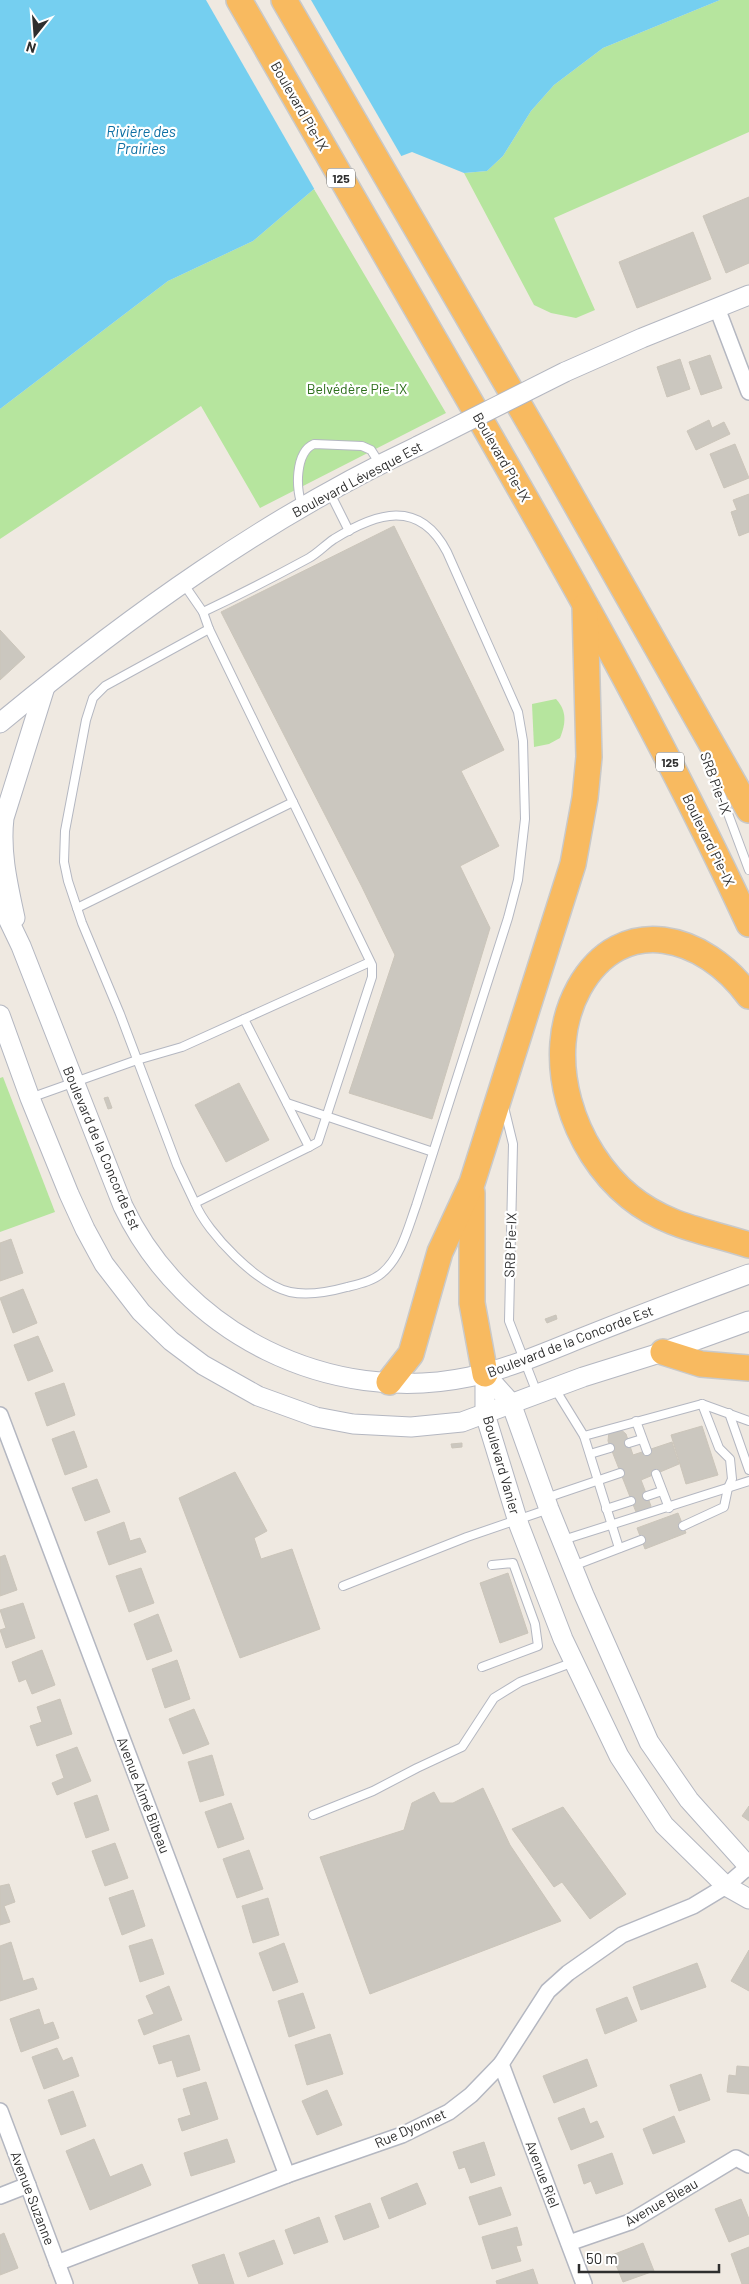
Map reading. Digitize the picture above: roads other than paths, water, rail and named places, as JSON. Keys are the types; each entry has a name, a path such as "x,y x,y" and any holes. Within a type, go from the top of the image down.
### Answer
{"highway":[{"name":"Boulevard Pie-IX","path":"239,0 585,603 669,760 749,924"},
{"path":"284,0 479,336 749,810"},
{"path":"389,1382 411,1354 440,1252 472,1183 568,881 581,823 587,781 590,734 585,603"},
{"path":"749,996 722,966 706,954 687,945 660,940 630,944 613,952 597,964 578,989 567,1020 564,1058 566,1086 576,1122 593,1156 615,1184 639,1204 670,1221 699,1232 749,1246"},
{"path":"472,1183 472,1303 485,1374"},
{"path":"663,1352 701,1364 749,1368"}],"street":[{"name":"Boulevard Lévesque Est","path":"0,723 108,637 183,583 329,491 566,372 749,295"},
{"path":"717,308 749,392"},
{"path":"22,946 2,860 1,838 4,818 45,687"},
{"name":"Boulevard de la Concorde Est","path":"0,902 22,946 131,1222 161,1268 198,1306 243,1339 291,1362 341,1376 389,1382 454,1380 485,1374 524,1361 749,1274"},
{"path":"0,1015 30,1098 76,1211 104,1264 128,1297 155,1327 203,1366 239,1387 277,1404 316,1416 353,1424 426,1427 462,1422 546,1390 663,1352 749,1321"},
{"name":"Boulevard Vanier","path":"485,1374 485,1414 518,1519 563,1639 619,1756 664,1825 726,1886 749,1899"},
{"name":"Boulevard Vanier","path":"485,1374 511,1404 573,1566 649,1742 688,1800 749,1867"},
{"name":"Avenue Aimé Bibeau","path":"0,1415 288,2175"},
{"name":"Rue Dyonnet","path":"57,2263 288,2175 402,2135 448,2112 471,2095 501,2064 548,1991 568,1973 622,1935 693,1906 726,1886 749,1867"},
{"name":"Avenue Riel","path":"501,2064 584,2284"},
{"name":"Avenue Suzanne","path":"0,2111 65,2284"},
{"name":"Avenue Bleau","path":"569,2243 630,2222 736,2158 749,2165"},
{"path":"0,2196 28,2185"}],"lane":[{"path":"303,506 298,495 302,458 307,447 314,444 362,446 371,450 380,464"},
{"path":"329,491 349,531"},
{"path":"203,612 312,556 332,540 373,518 396,515 419,521 437,535 447,552 506,682 522,725 525,819 518,880 508,918 414,1212 395,1258 381,1275 359,1284 333,1291 309,1294 292,1292 268,1282 244,1263 219,1239 203,1219 177,1165 77,908 68,880 63,844 86,720 93,698 105,686 209,629"},
{"path":"183,583 203,612 209,629 370,962 372,978 318,1142 195,1203"},
{"name":"SRB Pie-IX","path":"684,696 749,870"},
{"path":"77,908 293,802"},
{"path":"30,1098 136,1060 182,1047 370,962"},
{"path":"244,1019 309,1147"},
{"name":"SRB Pie-IX","path":"500,1093 513,1144 508,1310 512,1332 524,1361 584,1436 619,1548"},
{"path":"287,1103 433,1152"},
{"path":"584,1436 702,1404 749,1422"},
{"path":"683,1526 724,1507 732,1479 730,1459 719,1448 702,1404"},
{"path":"729,1413 749,1470"},
{"path":"636,1421 647,1451"},
{"path":"629,1443 642,1440"},
{"path":"590,1454 610,1448"},
{"path":"343,1586 518,1519 597,1480 620,1473"},
{"path":"656,1474 669,1508"},
{"path":"563,1540 669,1508 749,1481"},
{"path":"647,1496 662,1491"},
{"path":"606,1508 631,1501"},
{"path":"573,1566 641,1540"},
{"path":"482,1668 538,1646 535,1624 512,1564 492,1565"},
{"path":"313,1815 373,1791 462,1747 494,1698 520,1682 574,1662"}],"water":[{"name":"Rivière des Prairies","path":"0,0 720,0 603,48 554,85 531,111 503,156 487,171 464,173 412,152 314,189 253,241 168,281 0,409"}],"park label":[{"name":"Belvédère Pie-IX","path":"357,388"}]}
